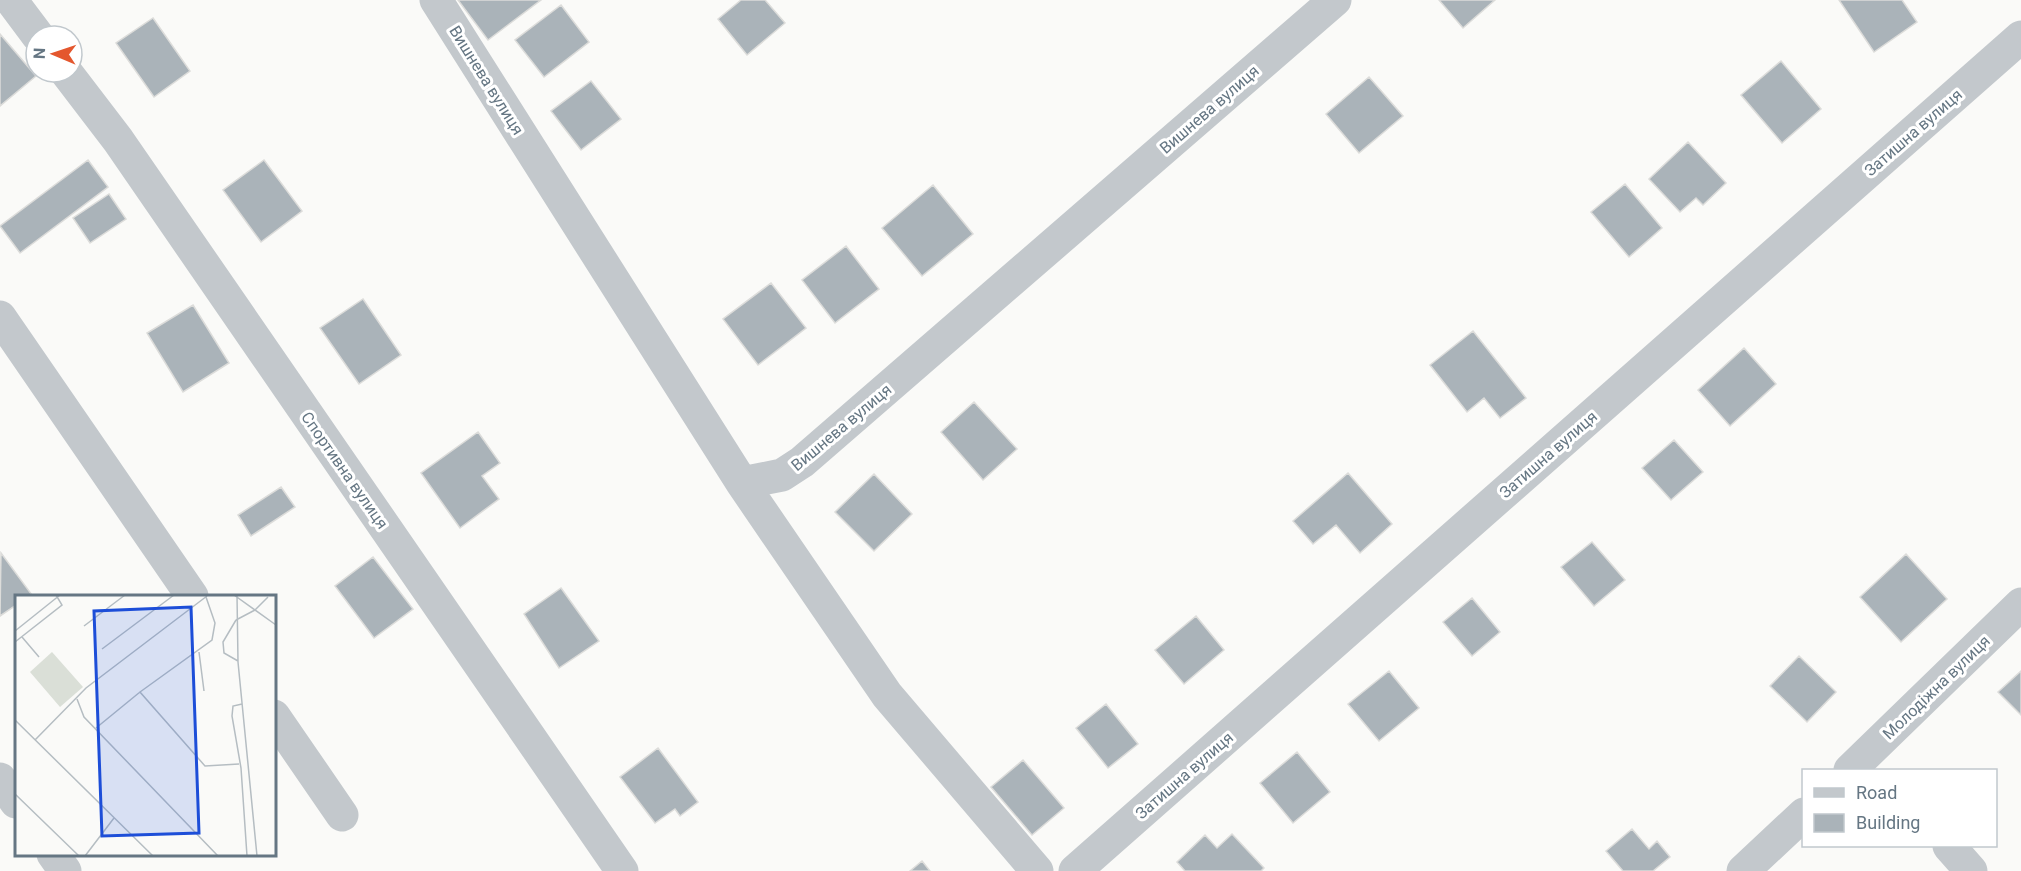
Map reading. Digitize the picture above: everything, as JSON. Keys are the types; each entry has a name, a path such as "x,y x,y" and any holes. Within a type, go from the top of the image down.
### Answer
{"street":[{"path":"11,0 29,24"},
{"name":"Вишнева вулиця","path":"436,0 742,483 782,475 802,462 1335,0"},
{"name":"Затишна вулиця","path":"1075,871 2021,37"},
{"name":"Спортивна вулиця","path":"75,84 118,140 622,871"},
{"path":"0,317 191,595"},
{"path":"742,483 887,695 1036,871"},
{"name":"Молодіжна вулиця","path":"1860,768 2021,604"},
{"path":"276,719 342,815"},
{"path":"0,779 15,801"},
{"path":"1743,871 1802,815"},
{"path":"1950,847 1971,871"},
{"path":"54,856 65,871"}],"building":[{"path":"458,0 541,0 488,40"},
{"path":"741,0 765,0 785,23 747,55 718,19"},
{"path":"1439,0 1495,0 1463,28"},
{"path":"1839,0 1902,0 1917,22 1874,52"},
{"path":"561,5 589,42 544,77 515,40"},
{"path":"153,18 190,71 154,97 116,43"},
{"path":"0,34 24,62 24,84 26,84 0,106"},
{"path":"1781,61 1821,109 1782,143 1741,95"},
{"path":"1369,77 1403,116 1359,153 1326,114"},
{"path":"591,81 621,119 581,150 551,111"},
{"path":"1688,142 1726,183 1703,205 1696,198 1680,212 1649,179"},
{"path":"88,160 108,187 20,253 0,226"},
{"path":"264,160 302,211 261,242 223,190"},
{"path":"1625,184 1662,228 1629,257 1591,212"},
{"path":"933,185 973,234 922,276 882,228"},
{"path":"109,194 126,219 90,243 73,218"},
{"path":"846,246 879,289 835,323 802,280"},
{"path":"771,283 806,328 758,365 723,319"},
{"path":"363,299 401,355 359,384 320,328"},
{"path":"193,305 229,363 183,392 147,333"},
{"path":"1473,331 1526,398 1500,418 1484,398 1467,412 1430,365"},
{"path":"1744,348 1776,384 1730,426 1698,390"},
{"path":"974,402 1017,449 983,480 941,432"},
{"path":"478,432 500,463 482,476 499,499 460,528 421,473"},
{"path":"1674,440 1703,472 1671,500 1642,468"},
{"path":"1348,473 1392,524 1360,553 1336,525 1313,544 1293,521"},
{"path":"874,474 912,514 874,551 835,512"},
{"path":"281,487 295,507 251,536 238,515"},
{"path":"1592,542 1625,580 1594,606 1561,567"},
{"path":"1,553 32,595 15,595 15,606 0,616"},
{"path":"1906,554 1947,599 1901,642 1860,597"},
{"path":"373,557 413,609 374,638 335,586"},
{"path":"561,588 599,641 559,668 524,614"},
{"path":"1472,598 1500,632 1472,656 1443,622"},
{"path":"1196,616 1224,650 1184,684 1155,650"},
{"path":"1799,656 1836,692 1807,722 1770,686"},
{"path":"1389,671 1419,708 1379,741 1348,704"},
{"path":"2021,671 2021,715 1998,692"},
{"path":"1106,704 1138,744 1108,768 1076,728"},
{"path":"658,748 698,802 680,816 675,809 655,823 620,777"},
{"path":"1297,752 1330,792 1293,823 1260,783"},
{"path":"1023,760 1064,808 1032,835 991,787"},
{"path":"1632,829 1649,849 1657,841 1670,857 1653,871 1623,871 1606,851"},
{"path":"1232,834 1264,868 1261,871 1185,871 1177,862 1205,835 1217,848"},
{"path":"922,861 930,871 910,871"}]}
